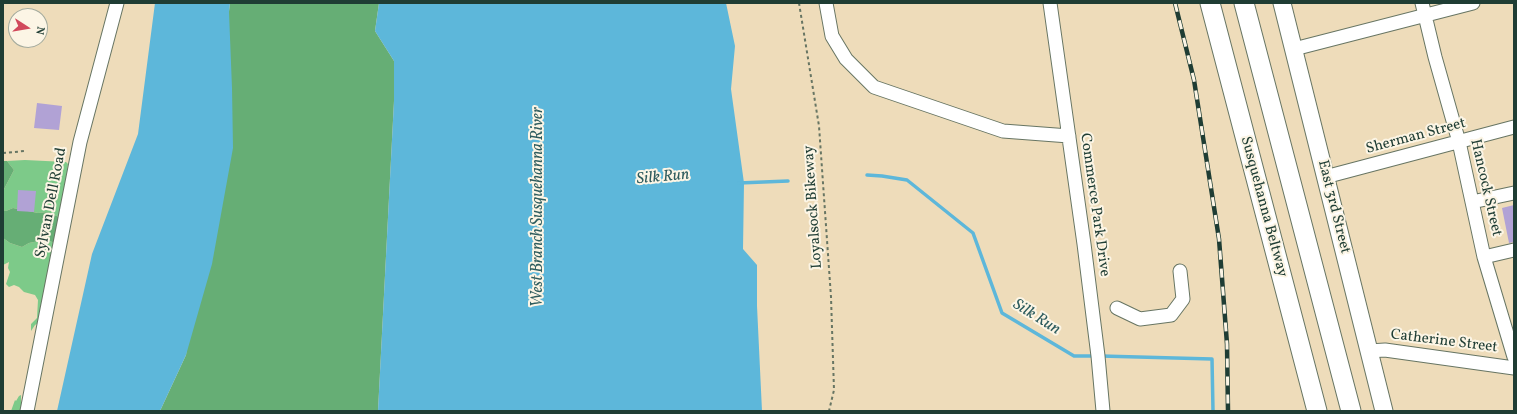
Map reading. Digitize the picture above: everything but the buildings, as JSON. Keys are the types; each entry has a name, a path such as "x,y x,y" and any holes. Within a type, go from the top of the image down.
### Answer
{"highway":[{"name":"Susquehanna Beltway","path":"1210,3 1317,411"},
{"path":"1244,3 1351,411"},
{"path":"1259,192 1281,309 1303,411"}],"main road":[{"name":"East 3rd Street","path":"1282,3 1384,411"}],"street":[{"name":"Sylvan Dell Road","path":"26,411 80,142 117,3"},
{"path":"826,3 832,36 846,59 874,87 1003,131 1069,136"},
{"name":"Commerce Park Drive","path":"1050,3 1097,346 1102,411"},
{"path":"1294,49 1423,9 1473,3"},
{"name":"Hancock Street","path":"1423,9 1459,142 1484,257 1514,357"},
{"name":"Sherman Street","path":"1325,177 1514,128"},
{"path":"1472,202 1514,193"},
{"path":"1484,257 1514,250"},
{"path":"1117,308 1140,319 1171,314 1183,299 1180,271"},
{"name":"Catherine Street","path":"1369,351 1385,350 1514,368"}],"path":[{"name":"Loyalsock Bikeway","path":"799,3 819,126 832,312 834,390 829,411"},
{"path":"3,153 25,151"}],"green space":[{"path":"230,3 379,3 375,31 394,61 394,101 378,411 160,411 186,355"},
{"path":"25,160 66,162 68,164 61,218 48,212 38,213 13,208 6,211 3,210 3,191 14,170 7,161"},
{"path":"3,161 7,161 14,170 3,191"},
{"path":"13,208 38,213 48,212 61,218 54,243 50,241 39,241 29,243 22,247 10,243 3,238 3,210 6,211"},
{"path":"3,238 10,243 22,247 29,243 39,241 50,241 57,244 38,323 31,331 31,324 37,318 38,300 35,295 24,292 19,287 14,285 9,287 6,284 10,272 8,268 9,262 3,265"},
{"path":"21,395 21,411 11,411 15,400 16,401"}],"water":[{"path":"155,3 230,3 233,148 212,264 186,355 160,411 57,411 92,254 138,134"},
{"name":"West Branch Susquehanna River","path":"379,3 726,3 735,46 731,89 744,183 743,249 757,265 757,306 762,411 378,411 394,101 394,61 375,31"}],"waterway":[{"name":"Silk Run","path":"867,175 907,180 973,233 1002,313 1074,356 1095,356"},
{"name":"Silk Run","path":"739,183 788,181"},
{"name":"Silk Run","path":"1101,356 1212,359 1213,411"}],"railway":[{"path":"1175,3 1194,80 1219,239 1227,344 1228,411"}]}
